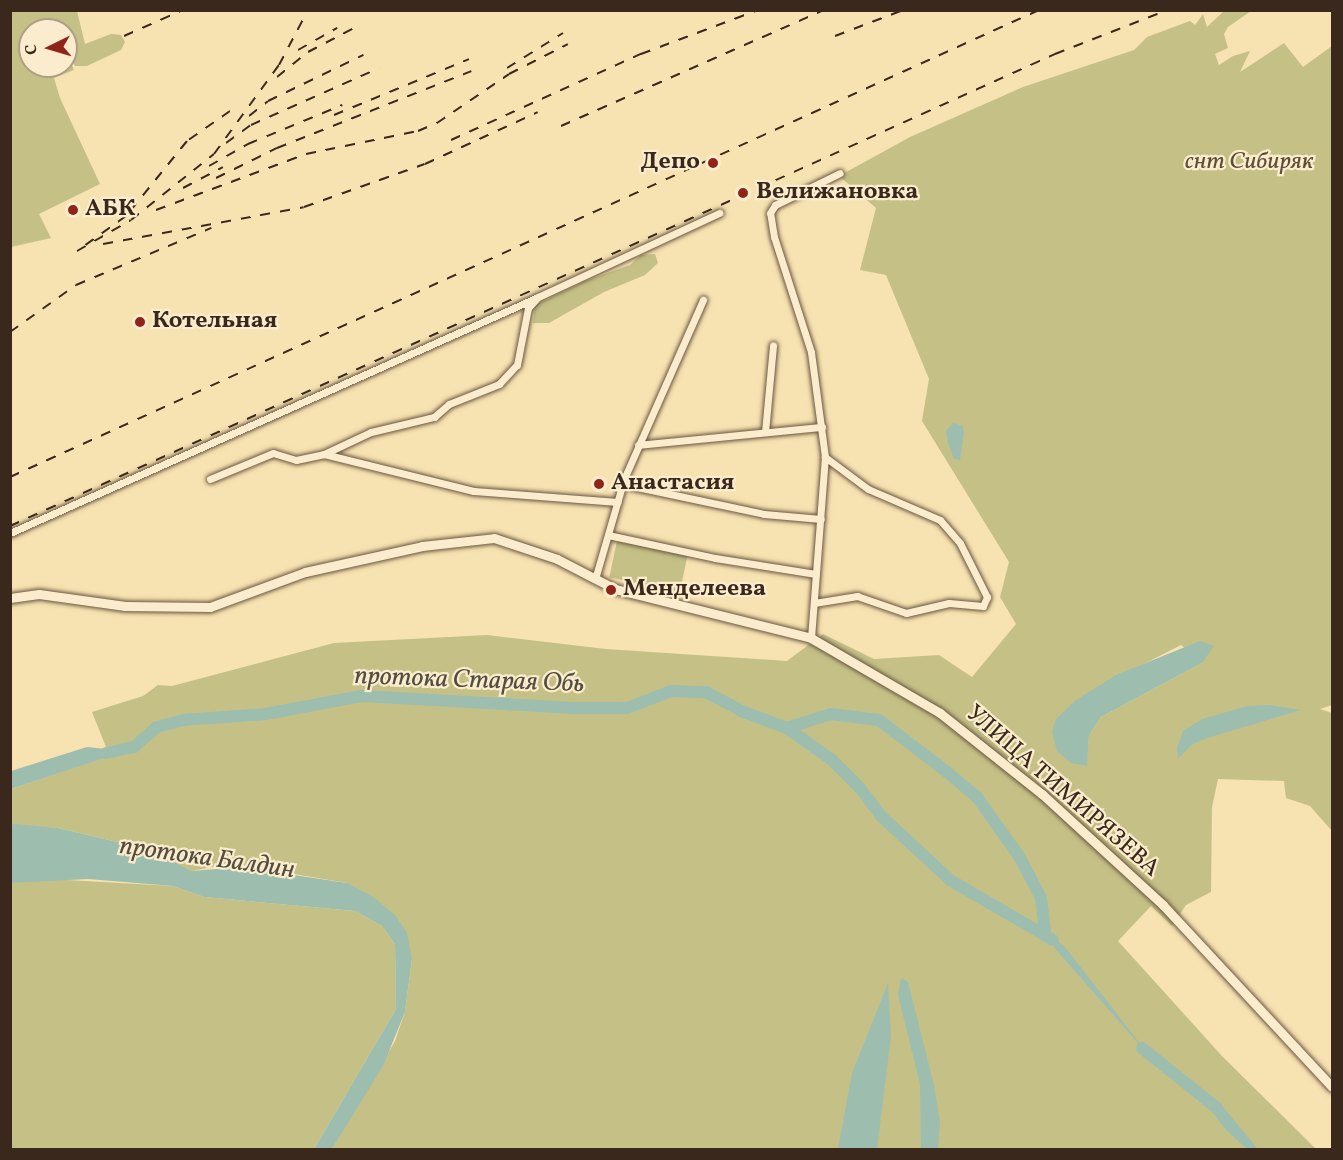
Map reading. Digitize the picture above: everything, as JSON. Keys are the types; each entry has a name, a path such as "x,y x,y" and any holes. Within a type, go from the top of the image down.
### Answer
{"street":[{"path":"811,638 825,457 811,352 774,237 770,213 775,205 840,173"},
{"path":"10,533 538,297 719,213"},
{"path":"210,479 273,453 296,460 324,454 371,432 434,417 449,404 499,384 517,365 528,308 538,297"},
{"path":"595,579 623,484 638,445 703,300"},
{"path":"765,432 773,345"},
{"path":"638,445 822,427"},
{"path":"324,454 474,491 618,502"},
{"path":"814,603 857,596 906,613 949,603 983,606 987,597 960,543 940,520 868,489 825,457"},
{"path":"623,484 764,514 821,519"},
{"path":"608,535 715,558 816,574"},
{"name":"УЛИЦА ТИМИРЯЗЕВА","path":"10,598 39,594 125,606 210,607 305,572 474,538 525,546 615,589 811,638 966,731 1042,794 1163,905 1332,1087"}],"green space":[{"path":"10,11 77,11 85,44 111,34 121,35 125,42 121,50 87,66 78,66 78,18 18,18 18,78 54,78 60,98 100,184 39,214 51,238 11,247"},
{"name":"снт Сибиряк","path":"1224,11 1251,11 1228,27 1224,34 1228,48 1215,54 1219,65 1233,56 1250,51 1240,72 1284,43 1303,67 1332,46 1332,705 1320,709 1332,713 1332,831 1310,806 1286,798 1284,781 1218,779 1212,807 1211,892 1186,905 1172,926 1151,906 1118,941 1222,1056 1316,1149 332,1149 395,1041 405,1012 412,959 347,883 282,872 212,867 192,871 151,850 58,828 11,825 11,789 123,751 106,747 92,712 143,696 158,685 172,686 334,643 487,635 606,649 787,661 823,634 874,659 939,655 972,677 1016,624 1000,597 1009,562 922,421 929,379 886,275 860,270 876,208 839,176 910,137 1023,87 1134,50 1147,37 1190,21 1195,25 1203,14 1207,27","holes":["1181,645 1202,663 1101,717 1089,735 1086,766 1091,691"]},
{"path":"655,254 658,263 645,275 604,292 549,323 533,323 535,305 585,281 630,265 641,255"},
{"path":"617,541 687,556 680,592 609,577"},
{"path":"50,879 173,886 204,897 355,911 382,926 395,944 396,1009 314,1149 11,1149 10,883"}],"shaded area":[{"path":"953,423 963,426 960,460 954,459 948,443 946,431"},
{"path":"1200,641 1214,646 1202,663 1101,717 1089,735 1087,766 1071,763 1057,751 1052,731 1056,719 1076,700 1116,675"},
{"path":"1269,705 1301,710 1207,738 1191,745 1178,759 1177,748 1183,731 1202,719 1248,706"},
{"path":"87,747 125,751 11,789 11,771"},
{"path":"11,825 58,828 151,850 192,871 241,867 347,883 372,896 395,915 407,933 412,959 405,1012 383,1066 332,1149 314,1149 396,1009 395,944 382,926 355,911 204,897 173,886 88,879 11,883"},
{"path":"1044,930 1065,947 1152,1059 1044,936"},
{"path":"901,978 908,982 934,1085 940,1122 938,1149 921,1149 920,1084 898,995"},
{"path":"888,983 891,1036 877,1149 838,1149 852,1073"},
{"path":"1208,1097 1219,1102 1258,1149 1247,1149 1226,1130 1213,1113"}],"waterway":[{"name":"протока Старая Обь","path":"106,753 134,747 157,727 183,720 266,714 361,696 574,708 627,708 671,691 706,692 741,711 787,728 832,760 860,788 881,816 950,880 1053,940"},
{"name":"протока Старая Обь","path":"787,728 831,714 879,720 947,772 977,797 1019,856 1041,898 1045,933"},
{"name":"протока Старая Обь","path":"1142,1048 1217,1108"}],"railway":[{"path":"124,36 183,10"},
{"path":"230,111 187,141 126,216 77,251 131,220 214,154 279,65 308,10"},
{"path":"451,140 641,54 758,10"},
{"path":"561,126 824,10"},
{"path":"835,36 903,10"},
{"path":"10,477 1039,10"},
{"path":"10,526 1055,54 1167,10"},
{"path":"298,50 337,28"},
{"path":"277,77 308,52 352,29"},
{"path":"507,68 563,33"},
{"path":"156,210 306,154 418,131 437,123 509,74 568,44"},
{"path":"249,116 268,101 363,55"},
{"path":"334,115 469,59"},
{"path":"226,143 251,125 379,68"},
{"path":"216,178 277,148 471,71"},
{"path":"209,166 248,144 342,105"},
{"path":"103,244 304,207 425,164 538,112"},
{"path":"183,188 223,167"},
{"path":"10,332 76,285 211,228"}],"place":[{"name":"Депо","path":"713,163"},
{"name":"Велижановка","path":"743,193"},
{"name":"АБК","path":"73,210"},
{"name":"Котельная","path":"140,322"},
{"name":"Анастасия","path":"599,484"},
{"name":"Менделеева","path":"611,590"}],"water label":[{"name":"протока Балдин","path":"207,859"}]}
